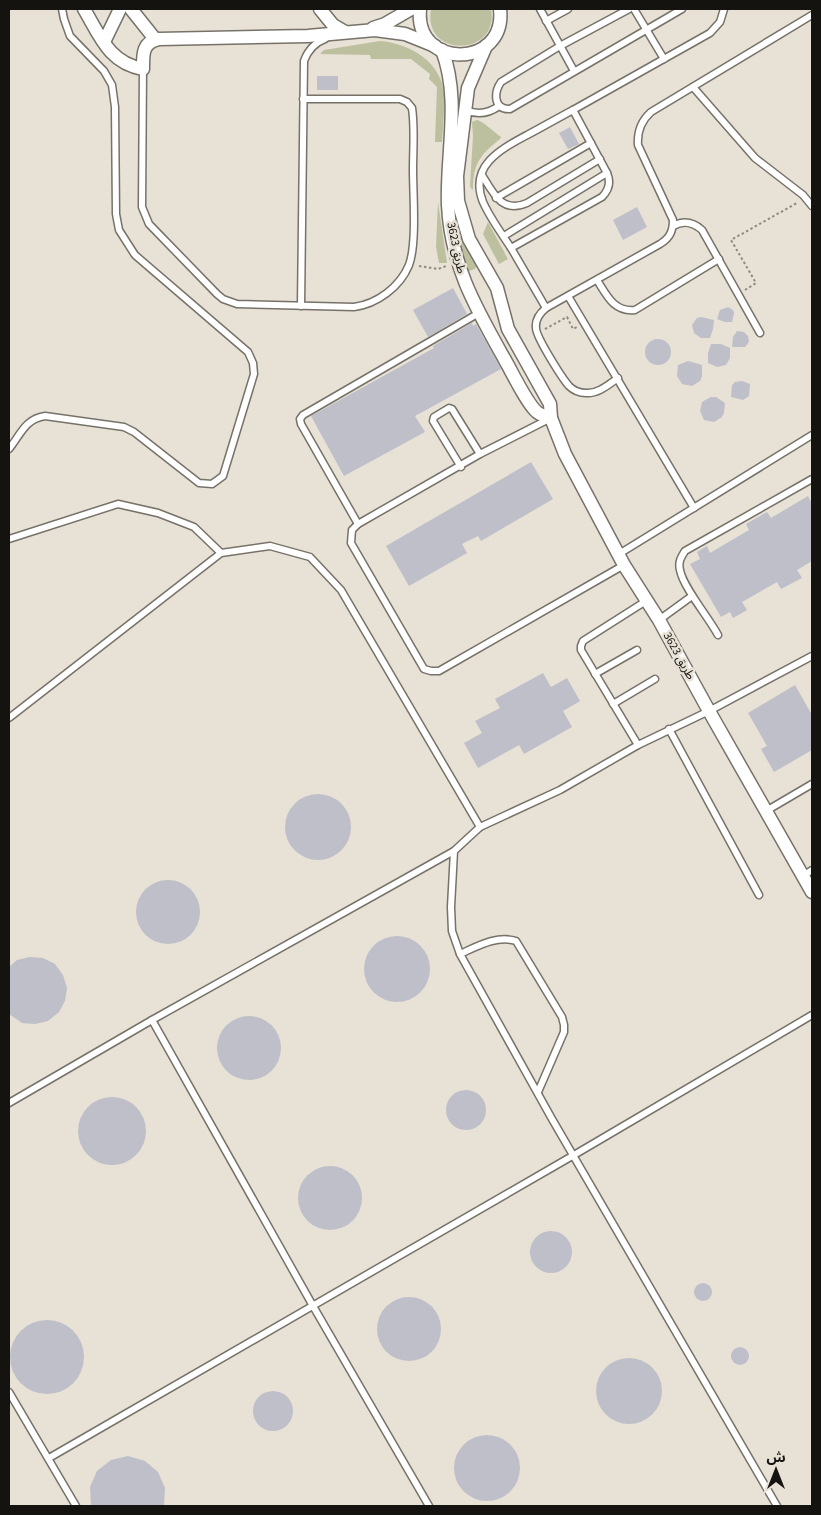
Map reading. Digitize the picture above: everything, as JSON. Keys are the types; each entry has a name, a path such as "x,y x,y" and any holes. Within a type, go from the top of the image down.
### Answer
{"street":[{"path":"84,9 111,53 121,62 142,69 145,48 147,44 155,39 316,36 365,30 395,32 449,53 464,55 486,46"},
{"path":"104,42 120,9"},
{"path":"131,9 155,39"},
{"path":"320,9 336,28 345,32"},
{"path":"365,30 384,24 411,9"},
{"name":"طريق 3623","path":"420,9 422,28 430,41 438,48 448,65 451,81 448,204 451,233 458,263 466,286 479,313 530,402 537,412 551,418"},
{"name":"طريق 3623","path":"501,10 499,27 496,34 486,46 471,78 465,110 457,176 458,201 462,220 472,245 497,288 508,329 550,404 551,418 566,454 622,559 659,620 766,811 808,873 812,892"},
{"path":"316,36 324,30 329,21"}],"lane":[{"path":"9,448 29,421 36,417 45,416 124,427 145,440 199,483 212,484 223,476 254,374 253,364 248,352 135,255 119,230 116,214 115,107 112,85 104,71 70,36 62,9"},
{"path":"540,9 574,71"},
{"path":"546,21 568,9"},
{"path":"629,9 560,46 501,82 496,90 496,99 499,106 504,109 510,109 682,9"},
{"path":"634,9 664,59"},
{"path":"546,308 484,203 480,189 482,174 488,162 497,152 710,33 720,22 724,9"},
{"path":"618,378 592,393 580,392 569,386 537,334 537,319 546,308 669,237 673,226 671,214 640,151 638,132 640,126 647,116 812,15"},
{"path":"301,306 304,64 306,54 315,44 345,32"},
{"path":"142,69 142,201 144,213 149,224 223,299 244,305 354,307 370,304 384,296 400,279 409,264 412,252 413,112 410,105 400,99 304,99"},
{"path":"693,88 755,158 806,198 812,206"},
{"path":"465,110 483,113 494,110 499,106"},
{"path":"511,248 602,197 609,186 607,173 573,110"},
{"path":"496,198 591,143"},
{"path":"482,174 496,198 505,204 516,206 522,205 600,159"},
{"path":"504,236 607,173"},
{"path":"673,226 685,222 697,226 706,235 760,332"},
{"path":"597,280 614,305 624,310 635,310 719,259"},
{"path":"568,296 694,508"},
{"path":"358,524 301,424 300,419 303,414 479,313"},
{"path":"461,466 433,421 434,417 451,408 480,454"},
{"path":"551,418 480,454 358,524 352,530 351,542 424,668 431,671 439,670 622,559 694,508 812,435"},
{"path":"718,635 692,596 680,571 680,560 684,551 812,479"},
{"path":"9,539 118,504 158,513 194,527 221,553"},
{"path":"9,718 221,553 270,546 310,556 341,590 480,827"},
{"path":"659,620 692,596"},
{"path":"638,744 581,650 581,646 583,641 646,601"},
{"path":"595,674 637,650"},
{"path":"9,1103 152,1020 454,851 480,827 560,790 638,744 709,711 812,656"},
{"path":"613,704 655,679"},
{"path":"669,729 759,895"},
{"path":"766,811 812,784"},
{"path":"454,851 451,907 452,931 460,954 572,1153 777,1506"},
{"path":"460,954 494,940 506,938 516,941 562,1017 564,1032 538,1092"},
{"path":"49,1458 812,1015"},
{"path":"152,1020 313,1306 429,1506"},
{"path":"9,1392 76,1506"}],"path":[{"path":"738,294 756,283 731,240 806,198"},
{"path":"409,264 438,269 458,263"}],"green space":[{"path":"431,9 491,9 491,25 484,36 474,43 461,46 448,44 438,37 431,25"},
{"path":"380,41 412,50 422,56 437,72 444,94 442,142 435,142 437,87 429,79 430,74 411,59 371,59 370,55 320,54 324,50"},
{"path":"477,120 501,137 479,160 472,190 470,186 472,122"},
{"path":"438,202 447,263 439,263 436,247"},
{"path":"488,222 508,259 499,264 483,234"},
{"path":"458,224 477,264 475,269 469,271 466,268 459,246"}],"building":[{"path":"317,76 338,76 338,90 317,90"},
{"path":"570,127 579,144 568,149 559,133"},
{"path":"637,207 647,227 623,240 613,220"},
{"path":"453,288 467,314 428,337 413,310"},
{"path":"728,307 734,313 732,322 717,319 720,310"},
{"path":"697,318 714,320 710,338 701,338 694,333 692,325"},
{"path":"472,323 473,326 476,324 501,369 415,416 425,432 344,476 311,416 434,348 433,346"},
{"path":"737,331 744,332 748,336 749,342 745,347 732,347 733,337"},
{"path":"658,339 667,343 671,352 667,361 658,365 649,361 645,352 649,343"},
{"path":"711,344 721,344 730,348 730,358 726,365 717,367 708,363 708,353"},
{"path":"688,361 702,365 700,381 692,386 682,384 677,376 678,365"},
{"path":"742,381 750,384 749,396 743,400 731,397 732,385 735,382"},
{"path":"711,397 716,397 725,403 722,417 714,422 704,420 700,411 702,402"},
{"path":"531,462 553,499 481,541 478,536 462,544 467,553 409,586 386,546"},
{"path":"808,496 812,504 812,561 797,570 802,578 781,589 777,582 742,602 747,610 733,618 730,612 721,617 690,564 700,559 697,552 707,546 710,553 749,530 746,524 767,512 771,518"},
{"path":"543,673 551,687 567,678 580,701 563,711 572,727 524,754 519,745 478,768 464,743 482,733 475,721 500,708 495,699"},
{"path":"795,685 812,715 812,750 774,772 761,749 767,746 748,713"},
{"path":"311,794 325,794 337,799 346,808 351,820 349,840 342,851 325,860 311,860 299,855 290,846 285,834 285,820 290,808 299,799"},
{"path":"162,880 174,880 191,889 198,900 200,912 198,924 191,935 174,944 162,944 150,939 141,930 136,918 136,906 141,894 150,885"},
{"path":"390,936 404,936 416,941 425,950 430,962 428,982 421,993 404,1002 390,1002 378,997 369,988 364,976 364,962 369,950 378,941"},
{"path":"30,957 43,958 55,964 63,975 67,988 65,1001 59,1012 48,1021 35,1024 22,1023 9,1014 9,967 17,960"},
{"path":"249,1016 267,1022 275,1030 281,1048 275,1066 267,1074 249,1080 231,1074 223,1066 217,1048 223,1030 231,1022"},
{"path":"470,1090 477,1093 483,1099 486,1110 485,1118 477,1127 470,1130 462,1130 455,1127 447,1118 446,1106 449,1099 458,1091"},
{"path":"112,1097 125,1100 136,1107 143,1118 146,1131 143,1144 136,1155 125,1162 112,1165 99,1162 88,1155 81,1144 78,1131 81,1118 88,1107 99,1100"},
{"path":"330,1166 348,1172 356,1180 362,1198 356,1216 348,1224 330,1230 312,1224 304,1216 298,1198 304,1180 312,1172"},
{"path":"555,1231 563,1234 569,1240 572,1252 569,1264 563,1270 547,1273 539,1270 533,1264 530,1248 533,1240 539,1234"},
{"path":"699,1283 707,1283 712,1288 710,1299 699,1301 694,1296 694,1288"},
{"path":"403,1297 415,1297 432,1306 439,1317 441,1329 439,1341 432,1352 415,1361 403,1361 391,1356 382,1347 377,1335 377,1323 382,1311 391,1302"},
{"path":"40,1320 54,1320 68,1326 78,1336 84,1350 82,1371 68,1388 54,1394 40,1394 26,1388 16,1378 10,1364 10,1350 16,1336 26,1326"},
{"path":"740,1347 746,1350 749,1356 746,1362 740,1365 734,1362 731,1356 734,1350"},
{"path":"623,1358 635,1358 647,1363 657,1373 662,1385 660,1404 647,1419 635,1424 623,1424 611,1419 601,1409 596,1397 596,1385 601,1373 611,1363"},
{"path":"273,1391 287,1397 293,1411 287,1425 273,1431 259,1425 253,1411 259,1397"},
{"path":"487,1435 499,1438 510,1445 517,1456 520,1468 517,1480 510,1491 499,1498 487,1501 475,1498 464,1491 457,1480 454,1468 457,1456 464,1445 475,1438"},
{"path":"128,1456 145,1461 158,1472 165,1488 164,1506 91,1506 90,1487 97,1471 111,1460"}]}
